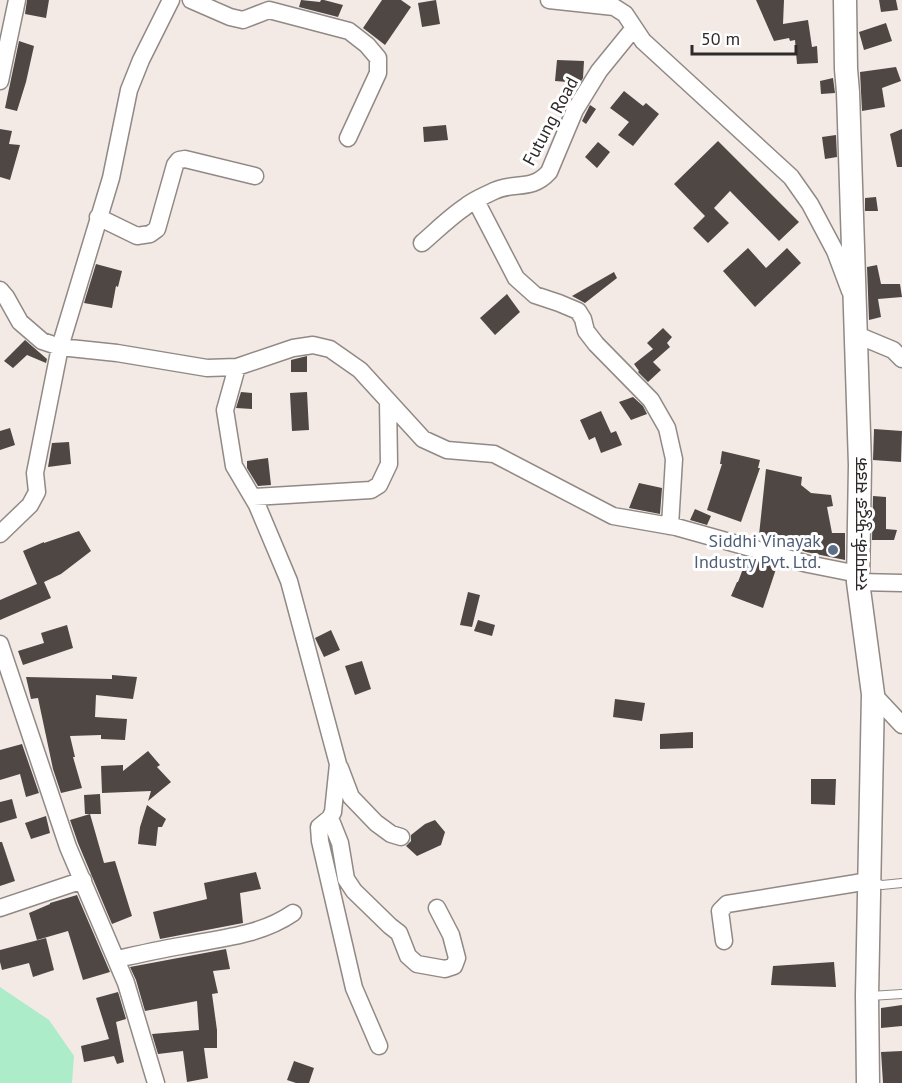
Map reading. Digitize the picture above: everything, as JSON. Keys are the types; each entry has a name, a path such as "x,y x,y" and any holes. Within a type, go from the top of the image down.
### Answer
{"street":[{"path":"0,81 5,46 17,0"},
{"path":"0,534 30,505 37,492 35,472 60,347 111,178 129,90 141,60 171,0"},
{"path":"191,0 230,17 243,20 268,10 349,31 367,45 378,58 378,73 348,138"},
{"path":"549,0 614,7 624,14 643,41 790,177 810,204 835,251 856,306"},
{"name":"रत्नपार्क-फुटुङ सडक","path":"845,0 860,465 858,578 873,694 867,996 868,1083"},
{"name":"Futung Road","path":"422,243 466,206 497,189 535,184 542,180 549,172 575,110 599,71 634,28"},
{"path":"98,217 137,236 150,234 157,229 179,160 185,159 255,176"},
{"path":"476,201 516,278 535,295 578,311 586,331 596,344 651,400 667,428 674,459 670,526"},
{"path":"0,290 20,322 42,341 60,347 117,353 207,369 237,367 292,348 314,345 330,350 360,370 423,439 447,450 494,454 613,516 670,526 858,578 902,583"},
{"path":"856,335 893,350 902,359"},
{"path":"237,367 225,410 234,466 253,497 289,581 338,764 351,797 376,823 391,834 401,837"},
{"path":"253,497 371,490 379,485 389,464 388,400"},
{"path":"0,644 68,847 126,983 156,1083"},
{"path":"873,694 902,725"},
{"path":"338,764 333,812 330,818 319,827 320,841 354,988 379,1046"},
{"path":"330,818 340,843 346,879 354,891 399,933 408,956 417,964 445,969 454,966 457,958 451,935 437,908"},
{"path":"0,908 82,880"},
{"path":"724,941 720,911 728,904 869,881"},
{"path":"117,959 238,936 281,921 293,913"}],"lane":[{"path":"869,881 882,885 902,884"},
{"path":"867,996 902,994"}],"green space":[{"path":"0,987 49,1020 74,1056 72,1083 0,1083"}],"building":[{"path":"27,0 49,0 46,18 25,14"},
{"path":"301,0 320,2 324,0 343,5 338,17 299,7"},
{"path":"382,0 401,0 411,7 385,45 363,28"},
{"path":"436,0 440,24 422,27 418,3"},
{"path":"756,0 784,0 783,24 808,20 812,47 817,46 818,63 797,64 795,40 790,41 789,38 774,41"},
{"path":"879,0 896,0 898,10 881,12"},
{"path":"886,23 892,41 864,50 859,32"},
{"path":"19,41 34,46 17,111 5,108"},
{"path":"557,60 584,61 583,78 580,83 555,81"},
{"path":"896,67 901,81 882,88 885,107 862,111 860,72"},
{"path":"833,78 835,93 821,94 820,81"},
{"path":"624,91 643,106 646,103 659,114 633,146 618,135 629,122 610,108"},
{"path":"590,105 596,109 586,124 582,121"},
{"path":"446,125 448,140 424,142 423,127"},
{"path":"0,129 12,131 9,144 20,145 10,180 0,177"},
{"path":"902,129 902,167 897,167 890,134"},
{"path":"836,135 837,157 825,159 822,137"},
{"path":"718,141 799,222 779,241 730,191 714,208 729,223 708,243 693,228 705,216 674,184"},
{"path":"598,142 610,152 597,168 585,157"},
{"path":"876,197 878,211 865,211 865,198"},
{"path":"748,248 766,268 787,248 801,263 755,307 723,271"},
{"path":"96,264 122,271 118,287 116,286 112,308 84,303"},
{"path":"877,265 881,284 900,284 902,297 878,299 881,317 869,320 867,267"},
{"path":"614,272 617,278 585,303 572,296"},
{"path":"507,294 520,312 495,335 480,318"},
{"path":"663,328 672,337 667,343 670,347 653,362 661,370 648,382 634,364 653,349 647,343"},
{"path":"25,340 47,359 46,363 27,355 13,368 4,361"},
{"path":"307,356 307,372 291,372 291,360"},
{"path":"241,392 252,393 252,409 236,408"},
{"path":"307,392 309,430 292,431 290,393"},
{"path":"633,397 643,406 647,414 631,420 619,402"},
{"path":"601,411 611,433 616,431 622,445 601,453 595,437 589,440 580,420"},
{"path":"10,428 15,445 0,450 0,431"},
{"path":"874,429 902,431 901,462 873,460"},
{"path":"69,442 71,464 48,467 52,443"},
{"path":"722,451 760,460 758,468 760,468 741,522 707,510 722,464 720,464"},
{"path":"268,458 271,485 258,486 247,468 247,461"},
{"path":"766,469 802,477 801,485 811,493 831,495 833,506 827,507 832,533 845,533 845,560 806,552 759,535"},
{"path":"639,483 662,488 660,514 629,508"},
{"path":"873,496 886,497 886,529 897,530 894,540 872,540"},
{"path":"695,509 711,516 707,525 690,520"},
{"path":"79,531 91,551 61,574 44,582 51,598 0,620 0,600 37,584 23,551"},
{"path":"747,558 777,566 763,608 731,596"},
{"path":"468,592 480,595 472,627 460,625"},
{"path":"478,620 495,625 492,636 474,631"},
{"path":"67,625 73,648 23,665 18,651 44,643 41,633"},
{"path":"331,630 340,650 324,657 315,638"},
{"path":"362,661 371,689 355,695 345,666"},
{"path":"112,675 137,677 133,699 96,695 95,717 127,719 125,740 101,739 101,735 70,736 82,788 61,793 53,769 38,698 31,699 26,677 112,679"},
{"path":"615,699 645,703 642,721 613,717"},
{"path":"693,732 693,748 660,749 660,734"},
{"path":"22,744 39,793 26,797 20,774 0,780 0,750"},
{"path":"148,751 160,765 157,767 171,782 148,801 151,791 102,793 101,766 123,765 123,771"},
{"path":"811,779 836,779 835,805 811,804"},
{"path":"100,794 101,814 85,814 84,795"},
{"path":"12,799 17,818 0,823 0,802"},
{"path":"147,805 166,819 162,827 158,827 156,846 138,844 140,827"},
{"path":"90,814 104,863 115,861 132,916 112,924 70,820"},
{"path":"46,816 50,833 31,839 25,823"},
{"path":"435,820 445,832 441,845 417,856 406,846 411,841 411,835 425,824"},
{"path":"0,842 2,842 15,881 0,886"},
{"path":"256,872 261,889 240,893 243,923 160,939 153,912 207,899 204,883"},
{"path":"77,895 110,972 83,980 68,931 37,940 29,913 50,903"},
{"path":"46,938 54,970 33,977 29,963 2,970 0,950"},
{"path":"226,949 230,969 213,971 218,993 212,994 217,1048 204,1048 208,1078 187,1082 183,1051 158,1054 152,1034 199,1030 197,1001 145,1011 130,967"},
{"path":"834,962 836,987 771,985 773,966"},
{"path":"118,992 126,1019 116,1022 124,1062 117,1064 114,1056 84,1062 81,1046 109,1039 96,998"},
{"path":"902,1005 902,1026 881,1028 881,1008"},
{"path":"902,1051 902,1083 883,1083 881,1052"},
{"path":"294,1061 314,1068 309,1083 287,1080"}],"place":[{"name":"Siddhi Vinayak Industry Pvt. Ltd.","path":"833,550"}]}
